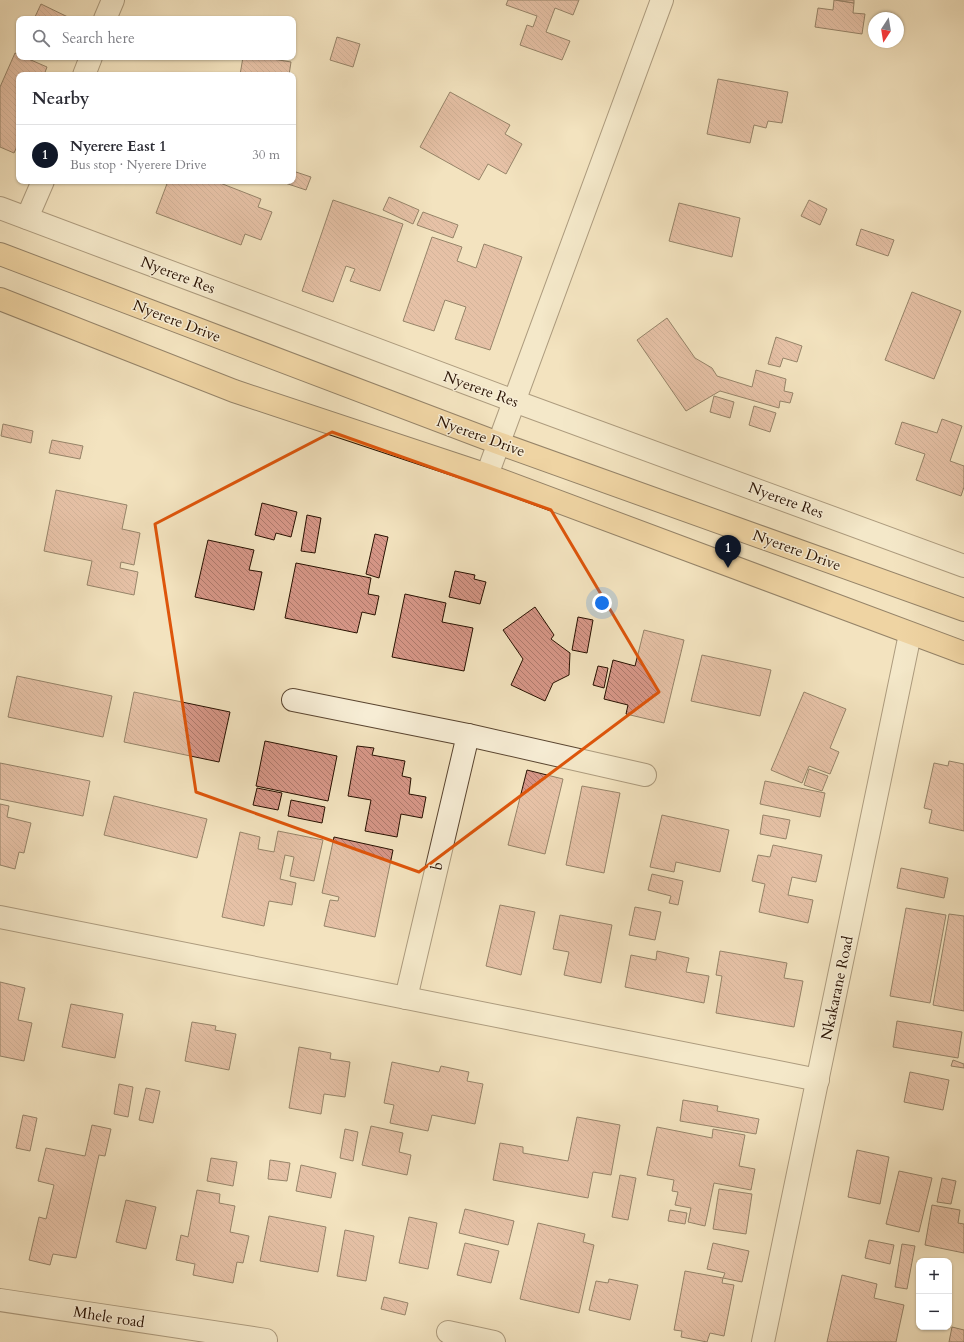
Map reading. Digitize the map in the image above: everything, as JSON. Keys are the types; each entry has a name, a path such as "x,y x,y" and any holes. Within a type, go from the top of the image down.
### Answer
{"main road":[{"name":"Nyerere Drive","path":"0,254 498,443 964,610"},
{"path":"0,299 234,391 487,475 964,653"}],"street":[{"path":"106,16 113,0"},
{"path":"487,475 662,0"},
{"path":"85,72 90,60"},
{"path":"27,218 42,184"},
{"name":"Nyerere Res","path":"0,208 514,401 964,566"},
{"name":"Nkakarane Road","path":"763,1342 910,634"},
{"path":"293,700 468,735 645,775"},
{"name":"b","path":"406,998 468,735"},
{"path":"0,917 818,1080"},
{"name":"Mhele road","path":"0,1300 266,1340"},
{"path":"448,1332 494,1342"}],"highlighted area":[{"path":"332,432 551,510 659,692 419,872 196,792 155,524"}],"building":[{"path":"508,0 579,0 573,15 555,8 546,32 570,41 562,60 520,45 527,25 533,27 537,16 506,5"},
{"path":"834,0 854,3 853,13 865,14 862,34 815,27 818,8 833,10"},
{"path":"836,0 854,0 854,3"},
{"path":"41,4 66,16 35,16"},
{"path":"337,37 360,44 353,67 330,60"},
{"path":"15,53 16,60 31,60 47,67 45,72 16,72 16,149 14,153 0,147 0,87"},
{"path":"242,60 279,60 291,62 289,72 240,72"},
{"path":"718,79 788,92 782,123 768,121 766,128 754,125 750,143 707,134"},
{"path":"450,92 510,125 505,134 522,144 506,174 488,164 479,180 420,147"},
{"path":"296,172 311,177 306,190 288,184 296,184"},
{"path":"167,184 223,184 261,199 258,207 272,212 261,240 245,234 241,245 156,213"},
{"path":"389,197 419,210 413,224 383,210"},
{"path":"333,200 403,224 380,291 350,281 355,269 346,266 333,302 302,291"},
{"path":"809,200 827,209 820,225 801,216"},
{"path":"679,203 740,218 732,257 669,241"},
{"path":"423,212 458,225 453,238 417,225"},
{"path":"861,229 894,240 888,256 856,245"},
{"path":"432,237 462,247 457,261 476,268 484,244 522,257 490,350 455,339 466,307 445,300 434,331 403,321"},
{"path":"912,292 961,311 934,379 885,360"},
{"path":"667,318 695,358 712,368 717,376 752,387 756,370 786,379 784,391 793,393 790,403 780,401 779,408 720,391 686,411 637,340"},
{"path":"776,337 802,346 797,362 783,358 780,367 768,364"},
{"path":"714,396 734,402 730,418 710,412"},
{"path":"754,406 776,413 770,432 749,425"},
{"path":"942,419 962,426 950,461 964,466 964,487 961,496 916,480 925,454 895,444 902,422 937,433"},
{"path":"3,424 33,431 31,443 1,436"},
{"path":"52,440 83,446 80,459 49,453"},
{"path":"56,490 127,505 122,529 140,533 134,565 121,562 120,568 138,572 134,595 87,585 92,561 44,551"},
{"path":"262,503 297,512 291,537 276,533 274,540 255,535"},
{"path":"307,515 321,518 315,553 301,551"},
{"path":"375,534 388,537 379,578 366,574"},
{"path":"208,540 254,550 249,570 262,572 254,610 195,597"},
{"path":"296,563 371,578 368,594 379,596 375,615 362,612 357,633 285,618"},
{"path":"455,571 475,575 474,579 486,582 480,604 449,597"},
{"path":"405,594 446,603 442,622 473,628 464,671 392,657"},
{"path":"535,607 554,635 551,639 570,653 569,675 553,683 545,701 511,685 523,659 503,630"},
{"path":"578,617 593,620 587,653 572,650"},
{"path":"644,630 684,640 664,723 626,714 628,705 604,699 613,660 635,666"},
{"path":"702,655 771,670 760,716 691,701"},
{"path":"598,666 608,668 604,688 593,685"},
{"path":"17,676 112,696 103,737 8,717"},
{"path":"134,692 230,712 219,762 124,742"},
{"path":"804,692 846,709 830,748 839,752 830,774 809,766 802,783 771,770"},
{"path":"265,741 337,756 328,801 256,786"},
{"path":"357,746 374,748 372,755 405,761 402,776 411,778 409,794 426,797 422,818 401,814 397,837 365,831 371,800 348,796"},
{"path":"949,761 964,764 964,831 929,823 932,810 924,808 934,763 948,766"},
{"path":"0,763 90,781 83,816 0,799"},
{"path":"809,769 828,776 822,791 804,785"},
{"path":"527,770 563,779 545,854 508,845"},
{"path":"765,781 825,793 820,817 760,804"},
{"path":"582,786 620,793 604,873 566,865"},
{"path":"257,788 282,793 278,810 253,805"},
{"path":"114,796 207,819 197,858 104,835"},
{"path":"291,800 325,807 322,823 288,816"},
{"path":"0,804 9,806 7,817 31,823 24,853 19,852 15,869 0,865"},
{"path":"662,815 729,830 720,872 676,862 674,872 650,867"},
{"path":"763,815 790,820 786,839 760,834"},
{"path":"278,831 323,840 314,881 290,876 294,857 285,855 280,879 296,883 292,905 269,901 264,926 222,917 240,832 260,837 258,849 274,852"},
{"path":"334,837 393,850 375,937 324,926 330,900 338,901 339,897 322,893"},
{"path":"773,845 822,855 816,882 792,877 788,895 813,900 808,923 759,912 765,884 752,881 758,855 770,857"},
{"path":"901,868 948,878 944,898 897,888"},
{"path":"652,874 683,881 678,905 669,903 671,896 648,890"},
{"path":"500,905 535,912 521,975 486,966"},
{"path":"635,907 661,912 655,940 629,935"},
{"path":"906,908 946,915 930,1003 890,996"},
{"path":"949,914 964,916 964,1011 933,1005"},
{"path":"560,915 612,925 601,983 564,975 569,952 553,949"},
{"path":"657,951 689,958 686,972 709,976 704,1003 625,987 631,955 656,960"},
{"path":"720,951 787,963 784,978 803,981 794,1027 716,1013 722,976 716,975"},
{"path":"0,982 25,988 18,1020 32,1023 24,1061 0,1056"},
{"path":"71,1004 123,1014 115,1058 62,1047"},
{"path":"897,1021 962,1032 958,1058 893,1047"},
{"path":"192,1022 216,1026 215,1030 236,1034 229,1070 185,1061"},
{"path":"299,1047 331,1053 330,1059 350,1062 345,1097 324,1094 321,1114 289,1108"},
{"path":"953,1060 964,1064 964,1068 951,1066"},
{"path":"392,1062 439,1072 441,1066 469,1072 467,1081 483,1084 475,1124 432,1115 428,1131 390,1123 394,1105 384,1103"},
{"path":"910,1072 949,1080 943,1110 904,1102"},
{"path":"119,1084 133,1087 128,1117 114,1114"},
{"path":"146,1088 160,1091 153,1123 139,1120"},
{"path":"683,1100 718,1106 717,1111 759,1119 756,1134 680,1121"},
{"path":"23,1115 37,1118 30,1151 16,1148"},
{"path":"577,1117 620,1125 611,1175 593,1172 588,1198 493,1180 500,1143 523,1147 523,1153 568,1161"},
{"path":"92,1125 111,1129 105,1156 99,1155 76,1258 53,1254 50,1265 29,1260 39,1217 46,1219 54,1185 38,1181 46,1148 85,1156"},
{"path":"371,1126 403,1133 399,1152 411,1155 407,1175 362,1165"},
{"path":"657,1127 712,1138 713,1129 745,1135 739,1166 755,1169 751,1190 714,1183 705,1226 688,1222 691,1208 675,1205 678,1192 672,1191 674,1180 647,1175"},
{"path":"345,1129 358,1132 353,1161 340,1158"},
{"path":"857,1150 889,1157 880,1204 848,1197"},
{"path":"211,1158 237,1162 233,1186 207,1181"},
{"path":"270,1160 290,1163 287,1181 268,1179"},
{"path":"301,1165 336,1173 331,1198 296,1191"},
{"path":"899,1171 932,1178 919,1232 886,1224"},
{"path":"620,1175 636,1178 628,1220 612,1217"},
{"path":"942,1178 956,1181 951,1204 937,1202"},
{"path":"719,1189 752,1194 746,1234 713,1229"},
{"path":"197,1190 220,1194 219,1203 235,1206 230,1232 249,1236 243,1263 237,1262 233,1283 193,1275 195,1264 176,1260 181,1235 188,1237"},
{"path":"126,1200 156,1207 146,1249 116,1242"},
{"path":"932,1205 960,1210 958,1223 964,1224 964,1253 925,1245"},
{"path":"465,1209 514,1221 508,1245 459,1233"},
{"path":"670,1210 687,1213 685,1224 668,1221"},
{"path":"269,1216 326,1227 318,1272 260,1261"},
{"path":"409,1217 437,1223 428,1269 399,1263"},
{"path":"538,1223 585,1234 583,1242 594,1245 579,1313 520,1299"},
{"path":"345,1230 374,1236 366,1281 337,1276"},
{"path":"869,1240 894,1245 890,1264 865,1258"},
{"path":"465,1243 499,1251 491,1283 457,1275"},
{"path":"713,1243 749,1251 742,1282 723,1278 725,1273 707,1269"},
{"path":"902,1244 915,1246 907,1289 895,1287"},
{"path":"685,1271 723,1278 722,1283 734,1285 724,1336 710,1333 707,1342 681,1337 682,1331 674,1330"},
{"path":"842,1275 877,1284 874,1298 904,1305 896,1342 827,1342"},
{"path":"609,1279 638,1285 630,1320 589,1310 596,1281 608,1283"},
{"path":"384,1297 408,1303 405,1315 381,1309"},
{"path":"952,1327 964,1330 964,1342 949,1342"}],"place":[{"name":"Nyerere East 1","path":"728,568"}]}
